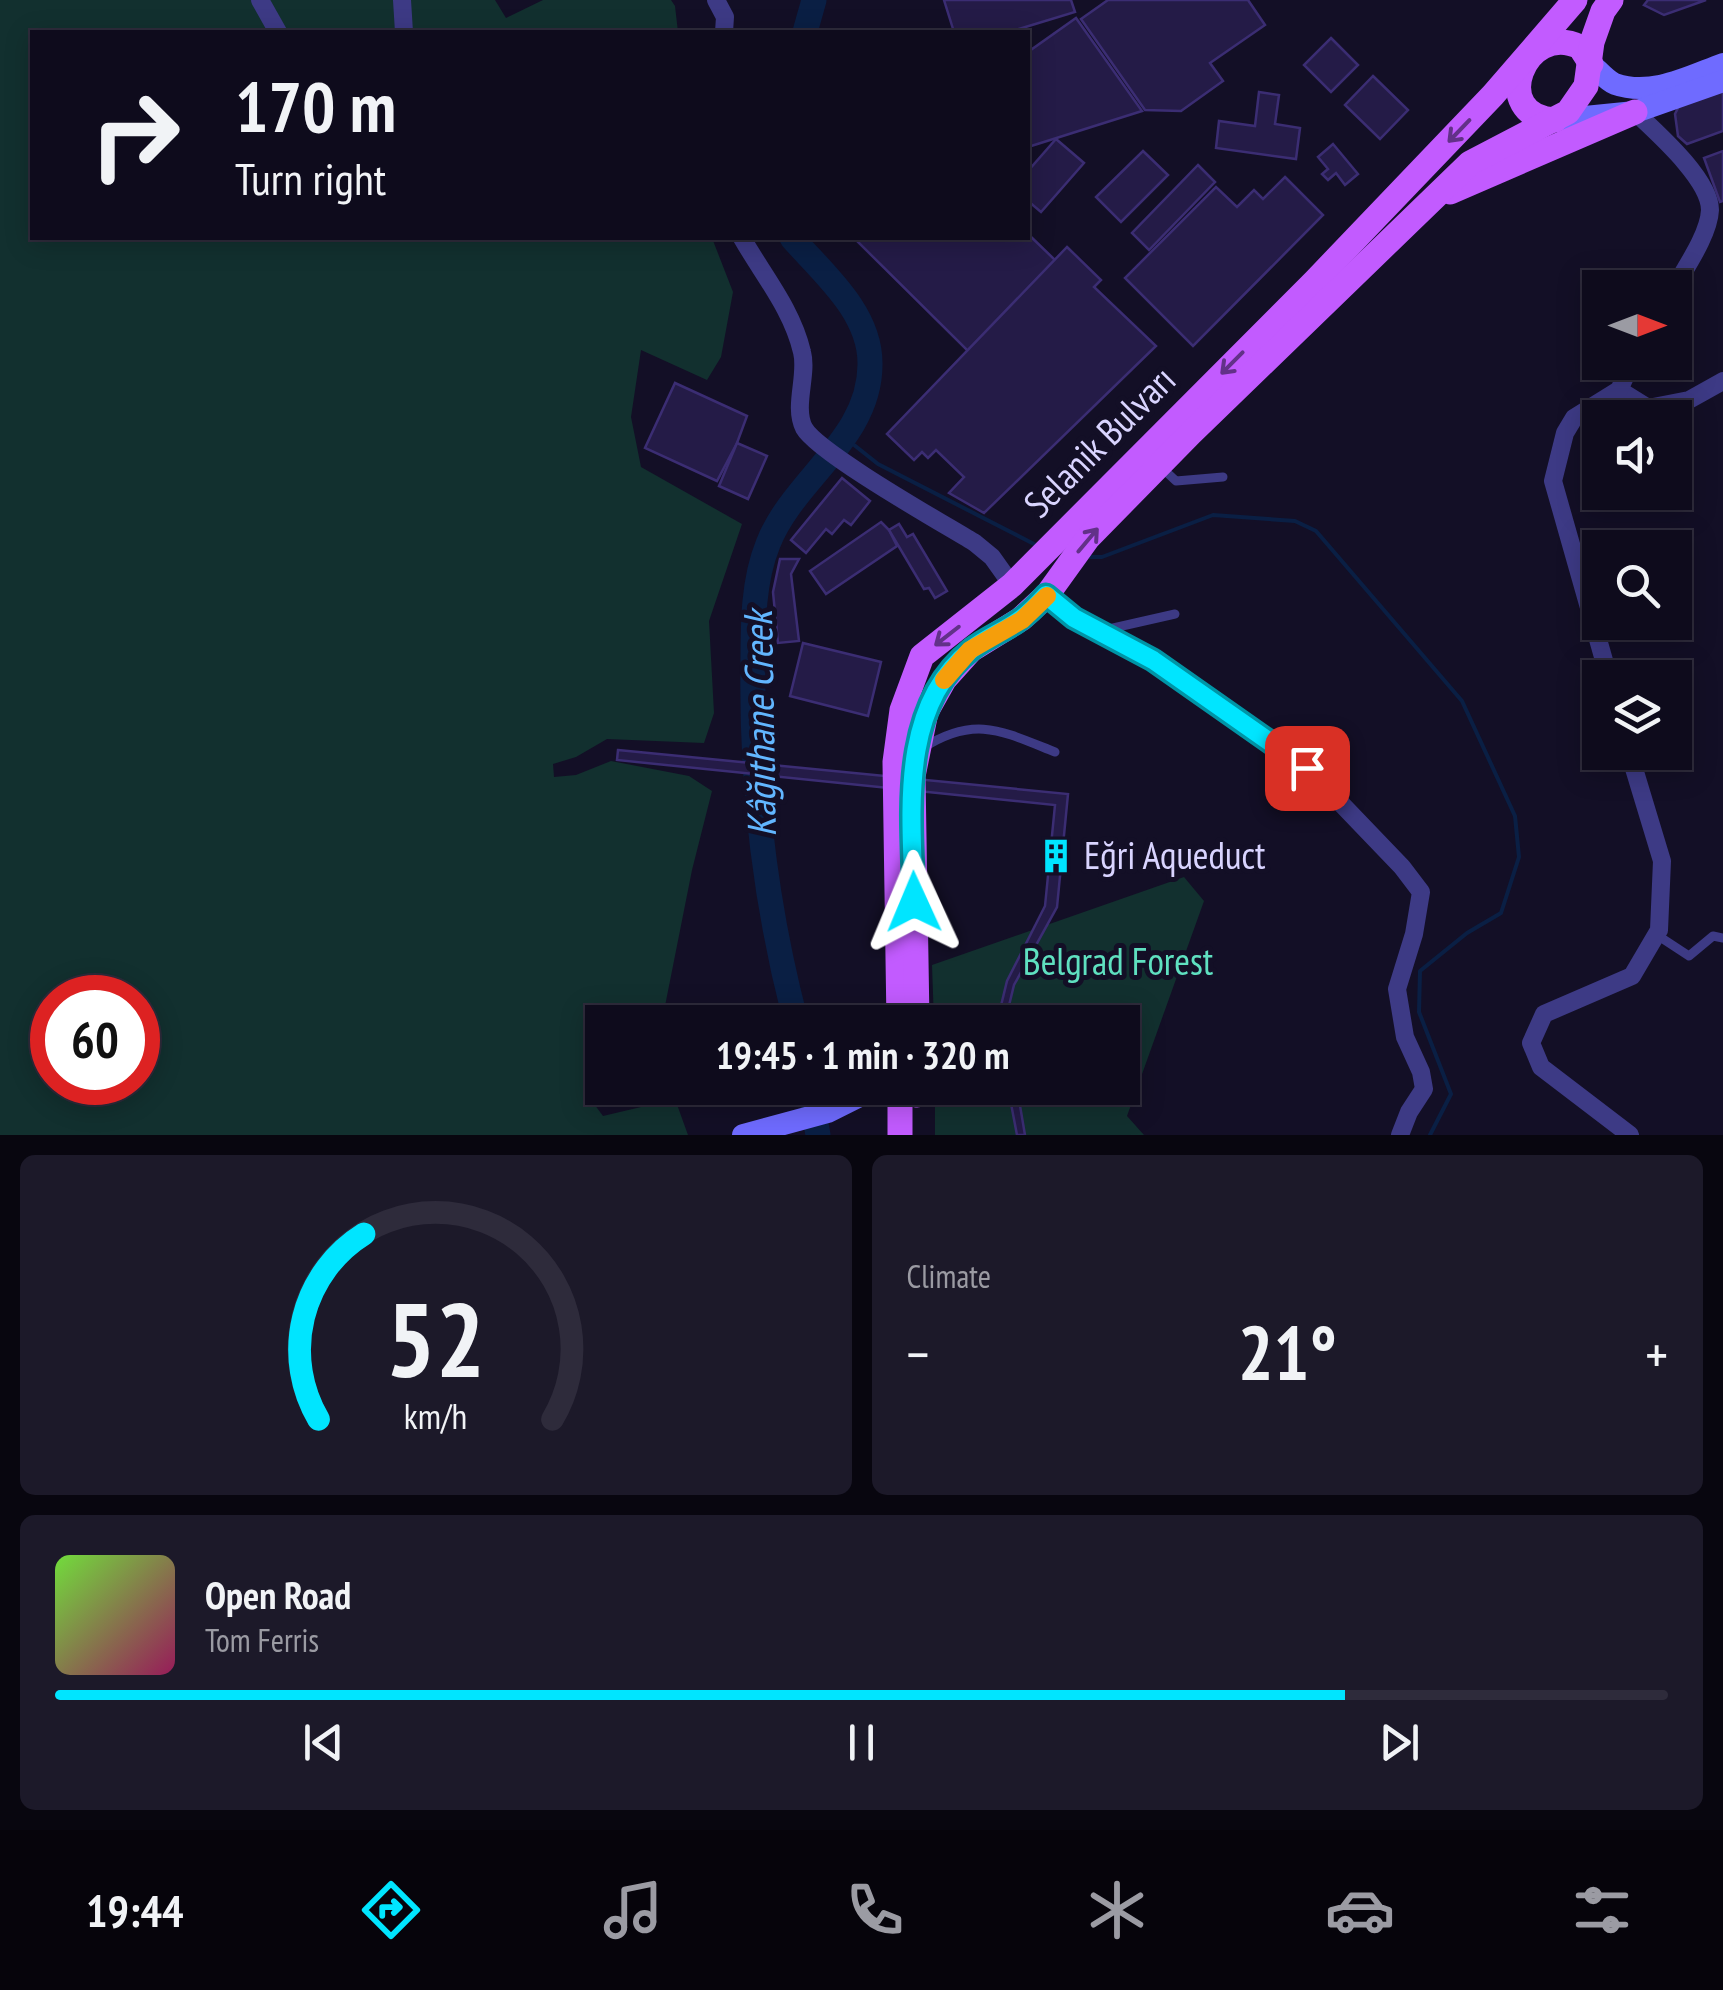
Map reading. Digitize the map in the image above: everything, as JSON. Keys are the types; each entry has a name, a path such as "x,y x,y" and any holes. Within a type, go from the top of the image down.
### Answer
{"main road":[{"name":"Selanik Bulvarı","path":"916,1005 911,803 916,752 926,712 944,680 970,650 1022,620 1049,592 1088,538 1357,255 1575,0"},
{"path":"1555,120 1577,102 1586,86 1592,42 1611,0"},
{"path":"1635,112 1555,120 1534,116 1522,103 1519,78 1525,59 1545,46 1563,42 1580,47 1590,64 1613,84 1638,87 1660,87 1723,64"},
{"path":"1428,202 1635,112 1723,81"},
{"name":"Selanik Bulvarı","path":"897,1005 896,762 902,710 922,656 1012,585 1357,255 1428,202 1470,163 1555,120"},
{"path":"970,650 999,620 1012,585 1049,592"},
{"path":"743,1135 844,1105"},
{"path":"861,1105 899,1135 904,1105"},
{"path":"909,1105 916,1135"}],"street":[{"path":"260,0 277,30"},
{"path":"402,0 404,30"},
{"path":"1635,112 1670,144 1717,206 1685,270"},
{"path":"743,240 794,321 804,357 801,415 805,428 851,466 975,543 992,557 1012,585"},
{"path":"1604,660 1554,481 1565,432 1574,418 1619,390 1624,380"},
{"path":"1619,390 1648,408 1689,400 1723,380"},
{"path":"1049,592 1074,618 1153,660 1307,768 1421,892 1414,934 1397,989 1405,1037 1422,1072 1424,1089 1400,1135"},
{"path":"1630,1135 1541,1067 1531,1043 1544,1014 1632,976 1657,934 1662,861 1634,770"}],"lane":[{"path":"1159,465 1176,481 1224,478"},
{"path":"1098,632 1176,614"},
{"path":"916,752 944,734 970,727 986,727 1055,752"},
{"path":"1657,934 1689,956 1713,936 1723,938"}],"green space":[{"path":"0,0 495,0 506,18 543,0 671,0 675,6 678,30 30,30 30,240 713,240 733,292 721,357 707,380 641,350 631,417 641,467 742,524 709,621 714,713 704,743 607,739 576,757 553,764 554,777 576,775 611,761 689,776 712,791 665,1005 585,1005 585,1105 595,1105 603,1116 650,1105 677,1105 688,1135 0,1135"},
{"name":"Belgrad Forest","path":"1184,877 1204,901 1140,1080 1140,1005 933,1005 932,965"},
{"name":"Belgrad Forest","path":"935,1105 1131,1105 1127,1116 1144,1135 935,1135"}],"building":[{"path":"944,0 1071,0 1075,12 1016,30 953,30"},
{"path":"1108,0 1248,0 1265,25 1210,63 1223,81 1181,111 1145,110 1081,19"},
{"path":"1648,0 1706,0 1664,15 1644,5"},
{"path":"1076,18 1142,111 1030,146 1030,51"},
{"path":"1331,38 1358,65 1331,92 1304,65"},
{"path":"1373,76 1408,110 1380,139 1345,105"},
{"path":"1723,91 1723,131 1687,144 1678,136 1675,114 1679,106"},
{"path":"1259,92 1279,95 1275,124 1300,128 1296,159 1216,148 1219,121 1255,126"},
{"path":"1056,139 1084,163 1041,212 1030,203 1030,169"},
{"path":"1333,144 1358,174 1345,185 1336,173 1328,180 1322,174 1328,169 1318,157"},
{"path":"1143,151 1168,175 1121,222 1096,197"},
{"path":"1723,151 1723,201 1720,202 1704,158"},
{"path":"1198,165 1215,182 1149,250 1132,233"},
{"path":"1285,177 1323,215 1193,346 1125,278 1216,187 1237,207 1254,190 1263,199"},
{"path":"1030,236 1055,260 968,351 856,240 1030,240"},
{"path":"1067,247 1101,280 1094,287 1156,346 984,513 949,493 964,477 936,450 928,458 922,452 914,460 887,434"},
{"path":"675,383 747,416 717,481 645,448"},
{"path":"737,443 767,456 748,499 719,486"},
{"path":"842,478 870,501 851,525 844,520 832,534 826,529 806,553 791,540"},
{"path":"881,522 897,546 826,594 810,571"},
{"path":"899,524 907,537 913,534 947,591 935,598 929,588 924,589 889,530"},
{"path":"780,559 799,559 791,574 799,641 778,643 773,592"},
{"path":"803,643 881,662 868,716 790,696"},
{"name":"Eğri Aqueduct","path":"618,750 1068,794 1057,907 1014,985 1009,1005 1001,1005 1007,981 1045,906 1055,805 617,760"},
{"path":"1011,1105 1020,1105 1025,1135 1017,1135"}],"waterway":[{"name":"Kâğıthane Creek","path":"806,30 814,0"},
{"name":"Kâğıthane Creek","path":"792,1005 762,844 753,709 755,602 768,544 795,499 845,437 858,414 867,390 870,363 868,344 853,310 794,240"},
{"path":"844,437 878,464 1034,544"},
{"path":"1090,557 1102,557 1213,515 1295,521 1316,531 1462,701 1515,816 1519,857 1501,913 1467,933 1420,971 1419,1012 1451,1094 1430,1135"},
{"name":"Kâğıthane Creek","path":"813,1105 818,1135"}],"slow traffic":[{"path":"944,680 970,650 1022,620 1047,596"}],"place":[{"name":"Eğri Aqueduct","path":"1056,856"}],"route":[{"path":"914,902 911,803 916,752 926,712 944,680 970,650 1022,620 1046,595 1074,618 1153,660 1307,768"}]}
